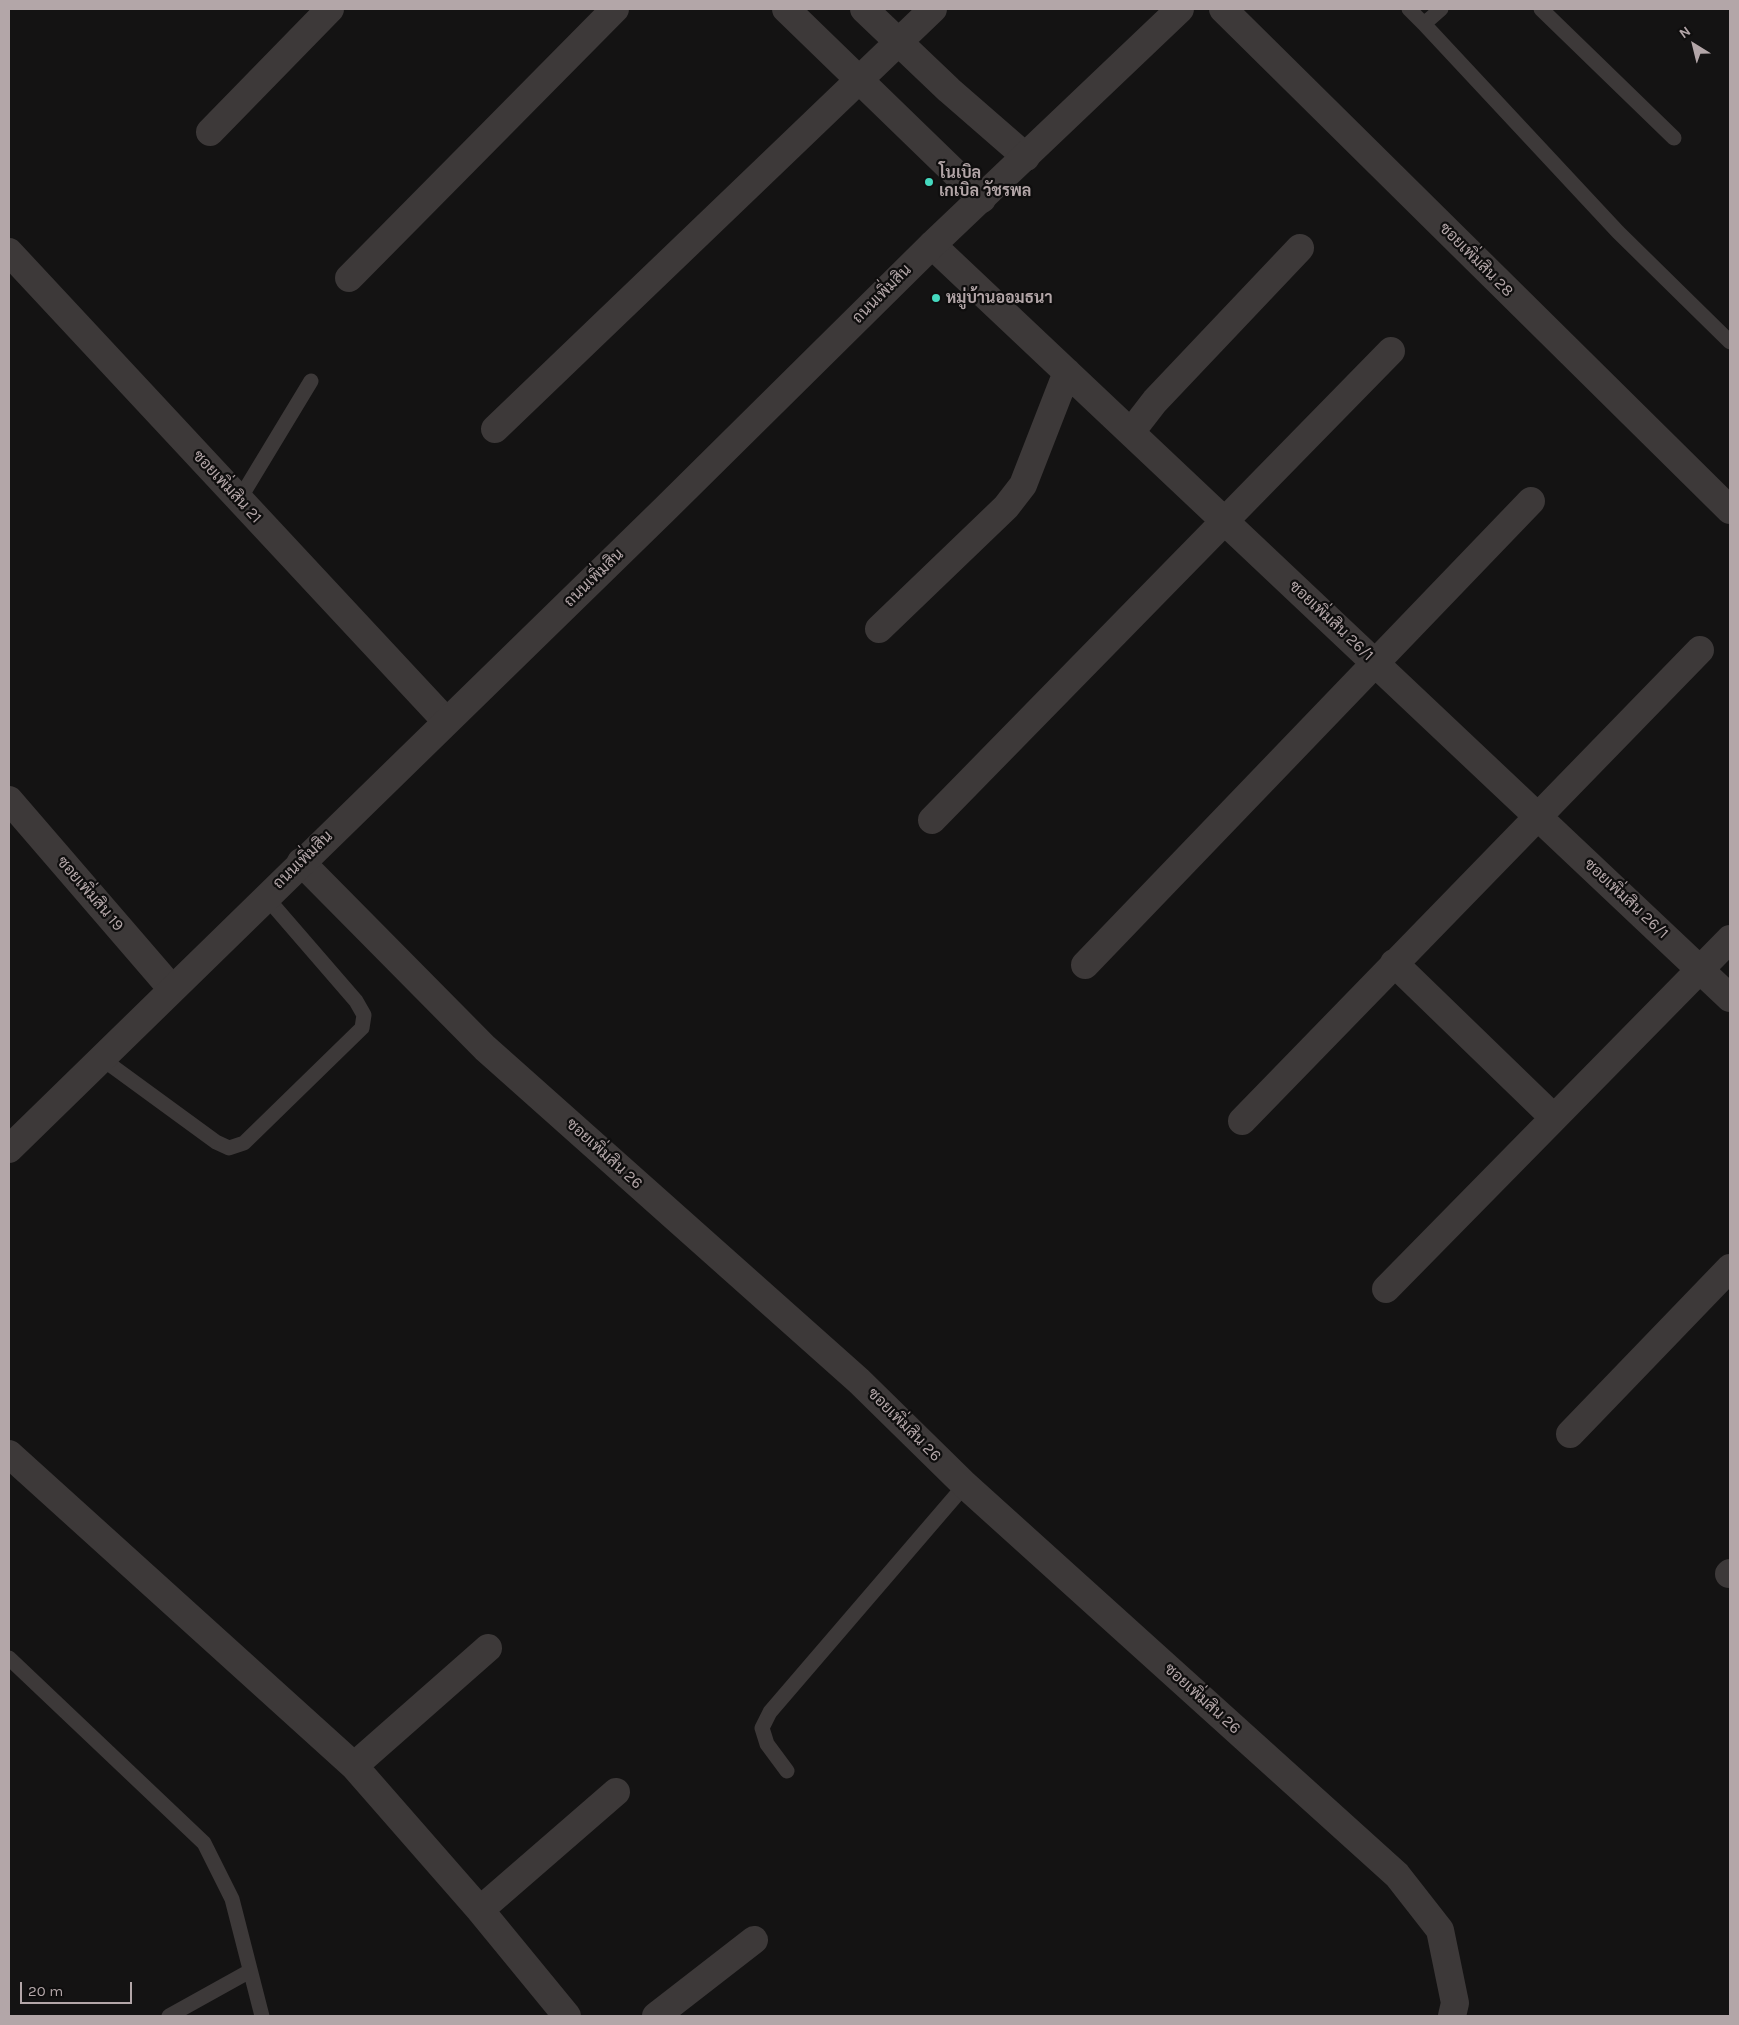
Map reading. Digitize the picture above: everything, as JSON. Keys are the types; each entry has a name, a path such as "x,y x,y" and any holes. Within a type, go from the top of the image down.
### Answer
{"street":[{"path":"210,132 330,9"},
{"path":"350,278 615,9"},
{"path":"786,9 982,199"},
{"path":"864,9 949,90 1026,157"},
{"path":"495,429 933,9"},
{"name":"ถนนเพิ่มสิน","path":"9,1149 301,862 665,510 932,244 982,199 1180,9"},
{"name":"ซอยเพิ่มสิน 28","path":"1223,9 1730,510"},
{"name":"ซอยเพิ่มสิน 26/1","path":"932,244 1730,998"},
{"path":"1131,432 1155,401 1300,248"},
{"name":"ซอยเพิ่มสิน 21","path":"9,252 446,721"},
{"path":"932,820 1391,351"},
{"path":"879,629 1006,507 1023,485 1068,372"},
{"path":"1085,965 1531,501"},
{"path":"1242,1121 1700,650"},
{"name":"ซอยเพิ่มสิน 19","path":"9,800 172,989"},
{"name":"ซอยเพิ่มสิน 26","path":"301,862 485,1048 860,1381 965,1485 1398,1875 1440,1930 1455,2004 1452,2016"},
{"path":"1386,1289 1730,939"},
{"path":"1394,963 1554,1118"},
{"path":"1570,1434 1730,1268"},
{"path":"9,1454 354,1766 480,1910 568,2016"},
{"path":"354,1766 488,1648"},
{"path":"480,1910 616,1792"},
{"path":"656,2016 754,1940"}],"lane":[{"path":"1409,9 1618,232 1730,342"},
{"path":"1424,24 1441,9"},
{"path":"1541,9 1674,138"},
{"path":"239,500 312,381"},
{"path":"102,1058 216,1142 229,1148 244,1143 355,1035 362,1028 364,1015 356,1001 266,897"},
{"path":"787,1771 767,1744 762,1728 770,1712 965,1485"},
{"path":"9,1658 204,1843 232,1899 262,2016"},
{"path":"169,2016 250,1971"}],"place":[{"name":"โนเบิล เกเบิล วัชรพล","path":"929,182"},
{"name":"หมู่บ้านออมธนา","path":"936,298"}]}
